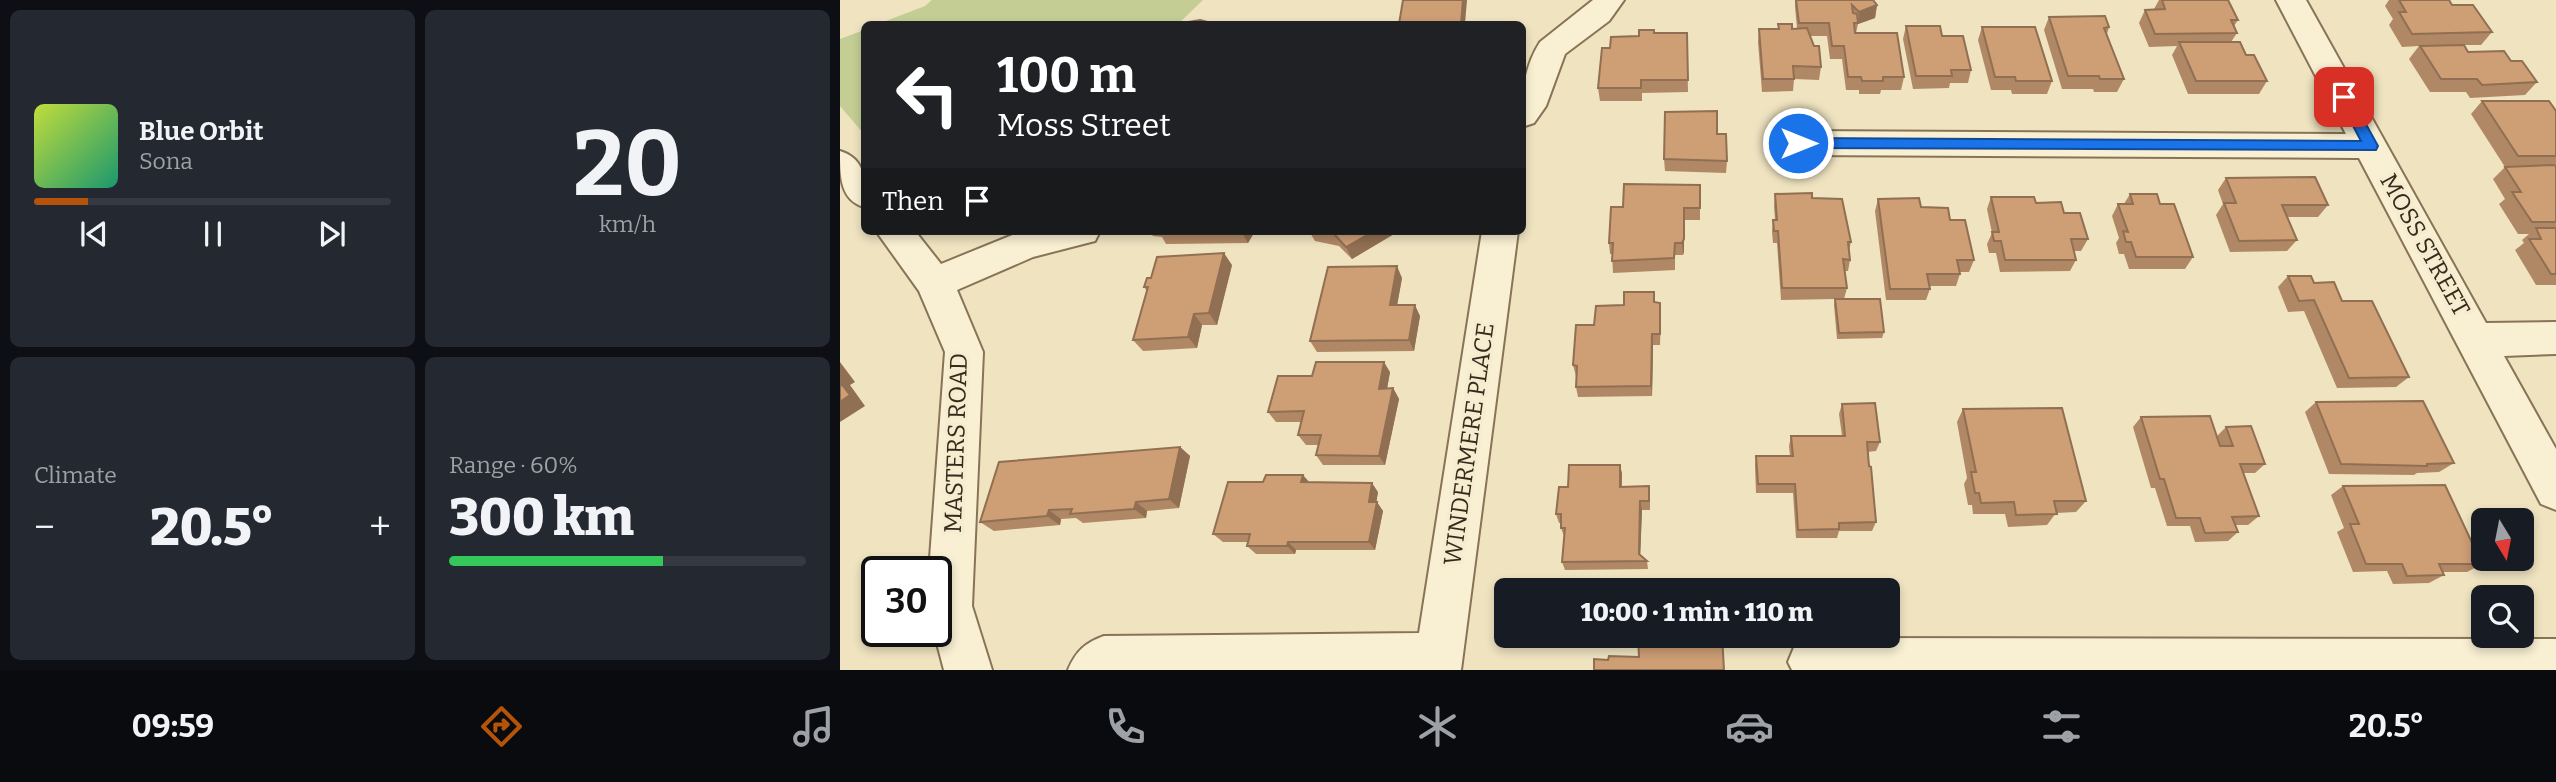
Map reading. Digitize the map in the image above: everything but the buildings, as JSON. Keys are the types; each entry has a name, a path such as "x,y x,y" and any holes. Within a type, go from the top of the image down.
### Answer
{"street":[{"path":"1526,110 1552,49 1598,14 1609,0"},
{"name":"MOSS STREET","path":"2291,0 2556,490"},
{"path":"1798,143 2371,146"},
{"path":"840,164 861,190"},
{"name":"MASTERS ROAD","path":"897,235 934,283 964,352 949,606 968,670"},
{"path":"934,283 1026,244 1065,235"},
{"name":"WINDERMERE PLACE","path":"1092,670 1104,659 1438,663 1499,235"},
{"path":"2476,340 2556,338"},
{"path":"1812,662 2556,663"}],"green space":[{"path":"932,0 1203,0 1181,21 886,21 925,6"},
{"path":"861,31 861,130 840,106 840,39"}],"route":[{"path":"1798,143 2371,146 2344,97"}]}
